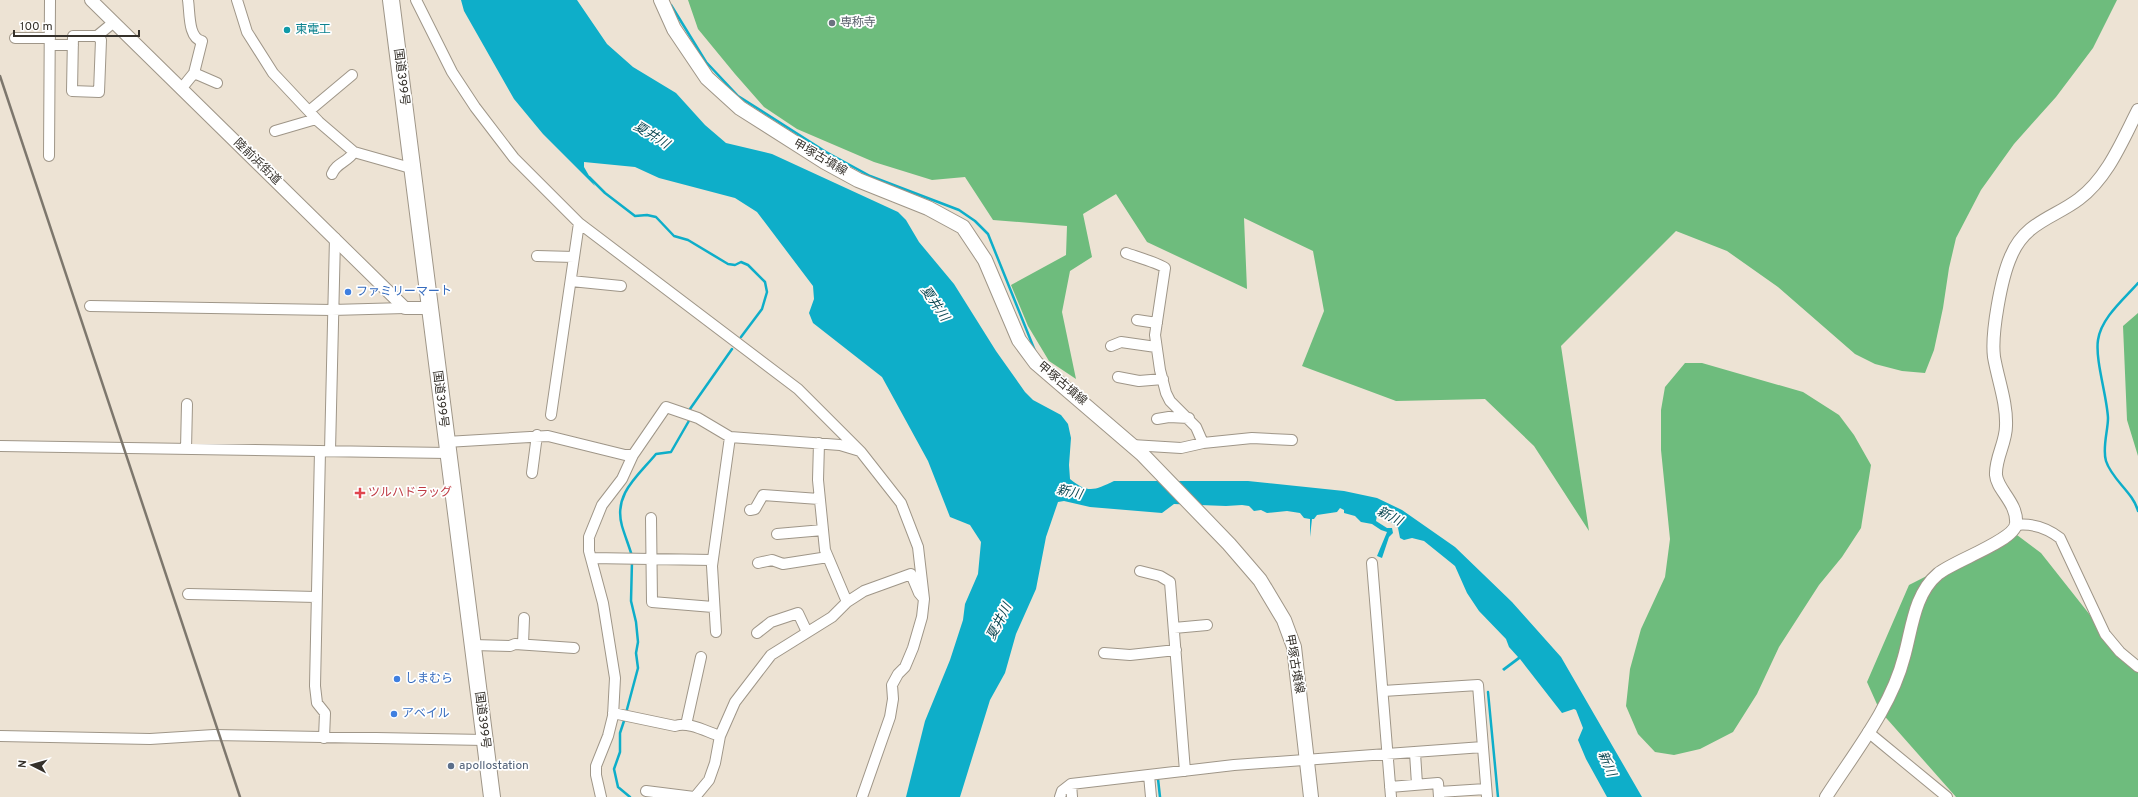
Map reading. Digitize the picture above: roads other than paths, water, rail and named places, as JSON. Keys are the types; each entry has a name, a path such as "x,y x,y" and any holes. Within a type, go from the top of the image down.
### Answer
{"highway":[{"name":"国道399号","path":"391,0 414,167 429,308 492,797"}],"main road":[{"name":"甲塚古墳線","path":"661,0 674,29 707,78 740,108 825,162 858,180 928,208 963,227 985,260 1020,340 1032,358 1051,378 1073,394 1137,449 1229,544 1260,580 1290,633 1297,667 1311,797"}],"street":[{"path":"49,156 50,0"},
{"name":"陸前浜街道","path":"91,0 405,308"},
{"path":"181,89 194,73 202,41 197,40 193,35 188,0"},
{"path":"237,0 247,32 273,73 316,119 354,152 407,167 414,167"},
{"path":"416,0 437,45 475,107 514,158 579,223 798,389 862,452 901,504 911,526 918,547 924,599 922,617 913,648 905,667 898,674 892,685 893,699 890,717 862,797"},
{"path":"98,36 101,40 99,92 72,91 73,36 98,36 114,22"},
{"path":"15,38 73,45"},
{"path":"194,73 217,83"},
{"path":"309,111 352,75"},
{"path":"1826,797 1891,694 1900,673 1914,614 1919,600 1930,582 1938,574 1958,561 2003,539 2013,532 2016,525 2015,514 1996,477 1997,463 2006,427 1993,340 2003,284 2010,257 2018,240 2051,214 2079,200 2093,186 2115,154 2138,110"},
{"path":"275,131 316,119"},
{"path":"332,174 336,167 349,159 354,152"},
{"path":"551,415 579,223"},
{"path":"324,738 325,713 317,703 316,696 316,597 325,451 335,238"},
{"path":"1126,253 1146,261 1162,264 1165,268 1157,323 1156,347 1162,379 1170,401 1189,418 1201,434 1203,443"},
{"path":"537,256 574,256"},
{"path":"571,282 621,286"},
{"path":"90,306 332,310 429,308"},
{"path":"1137,320 1157,323"},
{"path":"1111,346 1116,342 1121,342 1156,347"},
{"path":"1118,377 1139,381 1162,379"},
{"path":"186,449 187,404"},
{"path":"601,797 596,775 596,766 608,736 613,713 615,678 603,603 591,558 590,537 594,522 602,505 622,479 633,455 666,407 686,413 730,438 840,445 862,452"},
{"path":"1157,420 1176,417 1189,418"},
{"path":"532,473 537,436"},
{"path":"0,446 325,451 447,448 537,436 548,436 633,455"},
{"path":"716,632 713,607 712,560 730,438"},
{"path":"1137,449 1181,448 1203,443 1252,438 1292,440"},
{"path":"819,443 819,499 823,530 828,558 847,602"},
{"path":"750,510 758,506 763,495 819,499"},
{"path":"651,518 652,602 713,607"},
{"path":"2016,525 2027,524 2049,530 2060,538 2105,634 2120,652 2138,667"},
{"path":"777,534 823,530"},
{"path":"591,558 712,560"},
{"path":"758,563 772,560 783,564 828,558"},
{"path":"1372,563 1382,691 1391,792 1417,784 1438,783 1439,794 1487,793 1478,685 1382,691"},
{"path":"1140,571 1160,576 1170,582 1185,771"},
{"path":"646,791 659,791 694,797 709,780 715,763 720,736 735,702 771,655 789,642 808,632 839,611 847,602 864,591 911,574 919,593 924,599"},
{"path":"188,594 316,597"},
{"path":"758,634 771,622 798,613 808,632"},
{"path":"523,644 524,618"},
{"path":"1174,628 1207,625"},
{"path":"473,645 523,644 574,648"},
{"path":"1104,653 1130,655 1176,650"},
{"path":"686,725 701,657"},
{"path":"613,713 675,726 686,725 720,736"},
{"path":"1868,732 1947,797"},
{"path":"0,736 150,739 214,735 485,740"},
{"path":"1060,797 1062,790 1071,784 1185,771 1307,760 1483,747"},
{"path":"1415,753 1417,784"},
{"path":"1149,775 1151,797"},
{"path":"1071,784 1072,797"}],"water":[{"path":"461,0 577,0 607,44 633,67 676,93 705,125 726,143 772,154 898,212 906,220 919,242 954,284 996,351 1025,392 1033,400 1061,415 1068,424 1071,438 1069,465 1070,479 1076,484 1087,489 1092,489 1102,487 1114,481 1248,481 1344,491 1377,498 1402,510 1455,547 1512,602 1561,657 1642,797 1607,797 1586,759 1578,740 1583,728 1576,710 1574,709 1562,713 1520,659 1504,671 1502,669 1518,657 1509,647 1506,639 1479,611 1467,593 1455,566 1424,541 1412,538 1404,540 1400,538 1398,528 1385,517 1377,515 1376,521 1387,528 1392,528 1393,533 1389,537 1382,558 1377,556 1387,532 1372,524 1361,522 1355,516 1344,513 1344,510 1340,508 1337,512 1317,515 1314,519 1312,519 1310,537 1310,519 1304,518 1300,513 1287,511 1267,513 1261,510 1254,511 1249,506 1242,505 1226,506 1174,504 1162,513 1090,507 1064,501 1058,502 1046,537 1036,589 1016,634 1005,673 990,700 960,797 906,797 925,721 950,660 963,620 965,604 978,574 981,542 970,525 950,517 928,461 882,377 813,323 809,313 814,299 813,286 757,212 735,198 659,178 635,167 584,162 584,167 595,186 543,134 514,99 464,11"}],"waterway":[{"path":"671,5 706,62 738,96 826,152 870,176 959,210 975,221 988,234 1035,351"},
{"path":"589,177 605,193 635,216 647,215 656,217 674,236 688,240 728,264 735,265 741,262 748,265 765,282 767,292 762,309 741,337"},
{"path":"2138,283 2108,317 2100,332 2098,340 2098,358 2108,418 2105,445 2106,461 2113,474 2132,498 2138,511"},
{"path":"691,412 690,409 732,349"},
{"path":"632,556 620,515 624,495 635,478 656,454 671,452 690,419"},
{"path":"626,713 638,668 636,653 638,642 636,622 631,601 632,561"},
{"path":"1488,692 1498,797"},
{"path":"625,718 620,733 620,752 614,769 618,787 630,797"},
{"path":"1158,779 1160,797"}],"railway":[{"path":"0,76 240,797"}],"place":[{"name":"専称寺","path":"832,23"},
{"name":"東電工","path":"287,30"},
{"name":"ファミリーマート","path":"348,292"},
{"name":"ツルハドラッグ","path":"360,493"},
{"name":"しまむら","path":"397,679"},
{"name":"アベイル","path":"394,714"},
{"name":"apollostation","path":"451,766"}],"water label":[{"name":"夏井川","path":"651,136"},
{"name":"夏井川","path":"934,304"},
{"name":"新川","path":"1069,493"},
{"name":"新川","path":"1389,517"},
{"name":"夏井川","path":"1000,622"},
{"name":"新川","path":"1606,764"}]}
